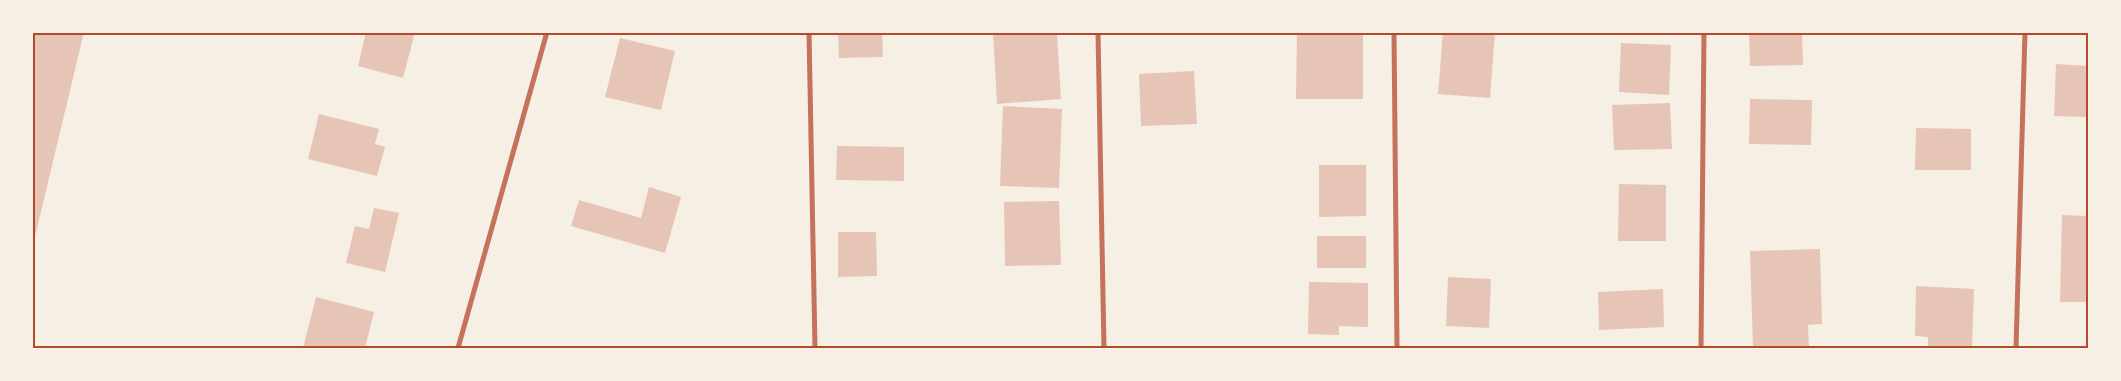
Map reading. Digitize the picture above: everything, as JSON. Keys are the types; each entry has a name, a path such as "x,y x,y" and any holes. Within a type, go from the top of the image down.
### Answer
{"street":[{"path":"458,348 547,32"},
{"path":"809,32 815,348"},
{"path":"1098,32 1104,348"},
{"path":"1394,32 1397,348"},
{"path":"1701,348 1704,32"},
{"path":"2016,348 2025,32"}],"building":[{"path":"32,32 84,32 33,245 32,245"},
{"path":"366,32 415,32 403,78 358,66"},
{"path":"838,32 882,32 883,57 839,58"},
{"path":"993,32 1057,32 1061,99 997,104"},
{"path":"1297,32 1363,32 1363,99 1296,99"},
{"path":"1443,32 1495,32 1490,98 1438,94"},
{"path":"1749,32 1802,32 1803,65 1750,66"},
{"path":"620,38 675,51 661,110 605,97"},
{"path":"1621,43 1671,45 1669,95 1619,92"},
{"path":"2056,64 2088,66 2088,117 2054,116"},
{"path":"1194,71 1197,124 1141,126 1139,74"},
{"path":"1750,99 1812,100 1811,145 1749,144"},
{"path":"1670,103 1672,149 1614,150 1612,105"},
{"path":"1003,106 1062,109 1059,188 1000,186"},
{"path":"319,114 379,129 375,144 385,147 377,176 308,159"},
{"path":"1916,128 1971,129 1971,170 1915,170"},
{"path":"837,146 904,147 904,181 836,180"},
{"path":"1319,165 1366,165 1366,216 1319,217"},
{"path":"1619,184 1666,185 1666,241 1618,241"},
{"path":"649,187 681,197 665,253 571,226 579,200 641,218"},
{"path":"1059,201 1061,265 1005,266 1004,202"},
{"path":"374,208 399,213 385,272 346,263 355,226 369,229"},
{"path":"2062,215 2088,216 2088,302 2060,302"},
{"path":"838,232 876,232 877,276 838,277"},
{"path":"1317,236 1366,236 1366,268 1317,268"},
{"path":"1820,249 1822,324 1808,325 1809,348 1753,348 1750,251"},
{"path":"1448,277 1491,279 1489,328 1446,326"},
{"path":"1309,282 1368,283 1368,327 1339,326 1339,335 1308,334"},
{"path":"1916,286 1974,289 1972,348 1928,348 1928,337 1915,336"},
{"path":"1663,289 1664,327 1599,330 1598,292"},
{"path":"316,297 374,312 365,348 303,348"}]}
